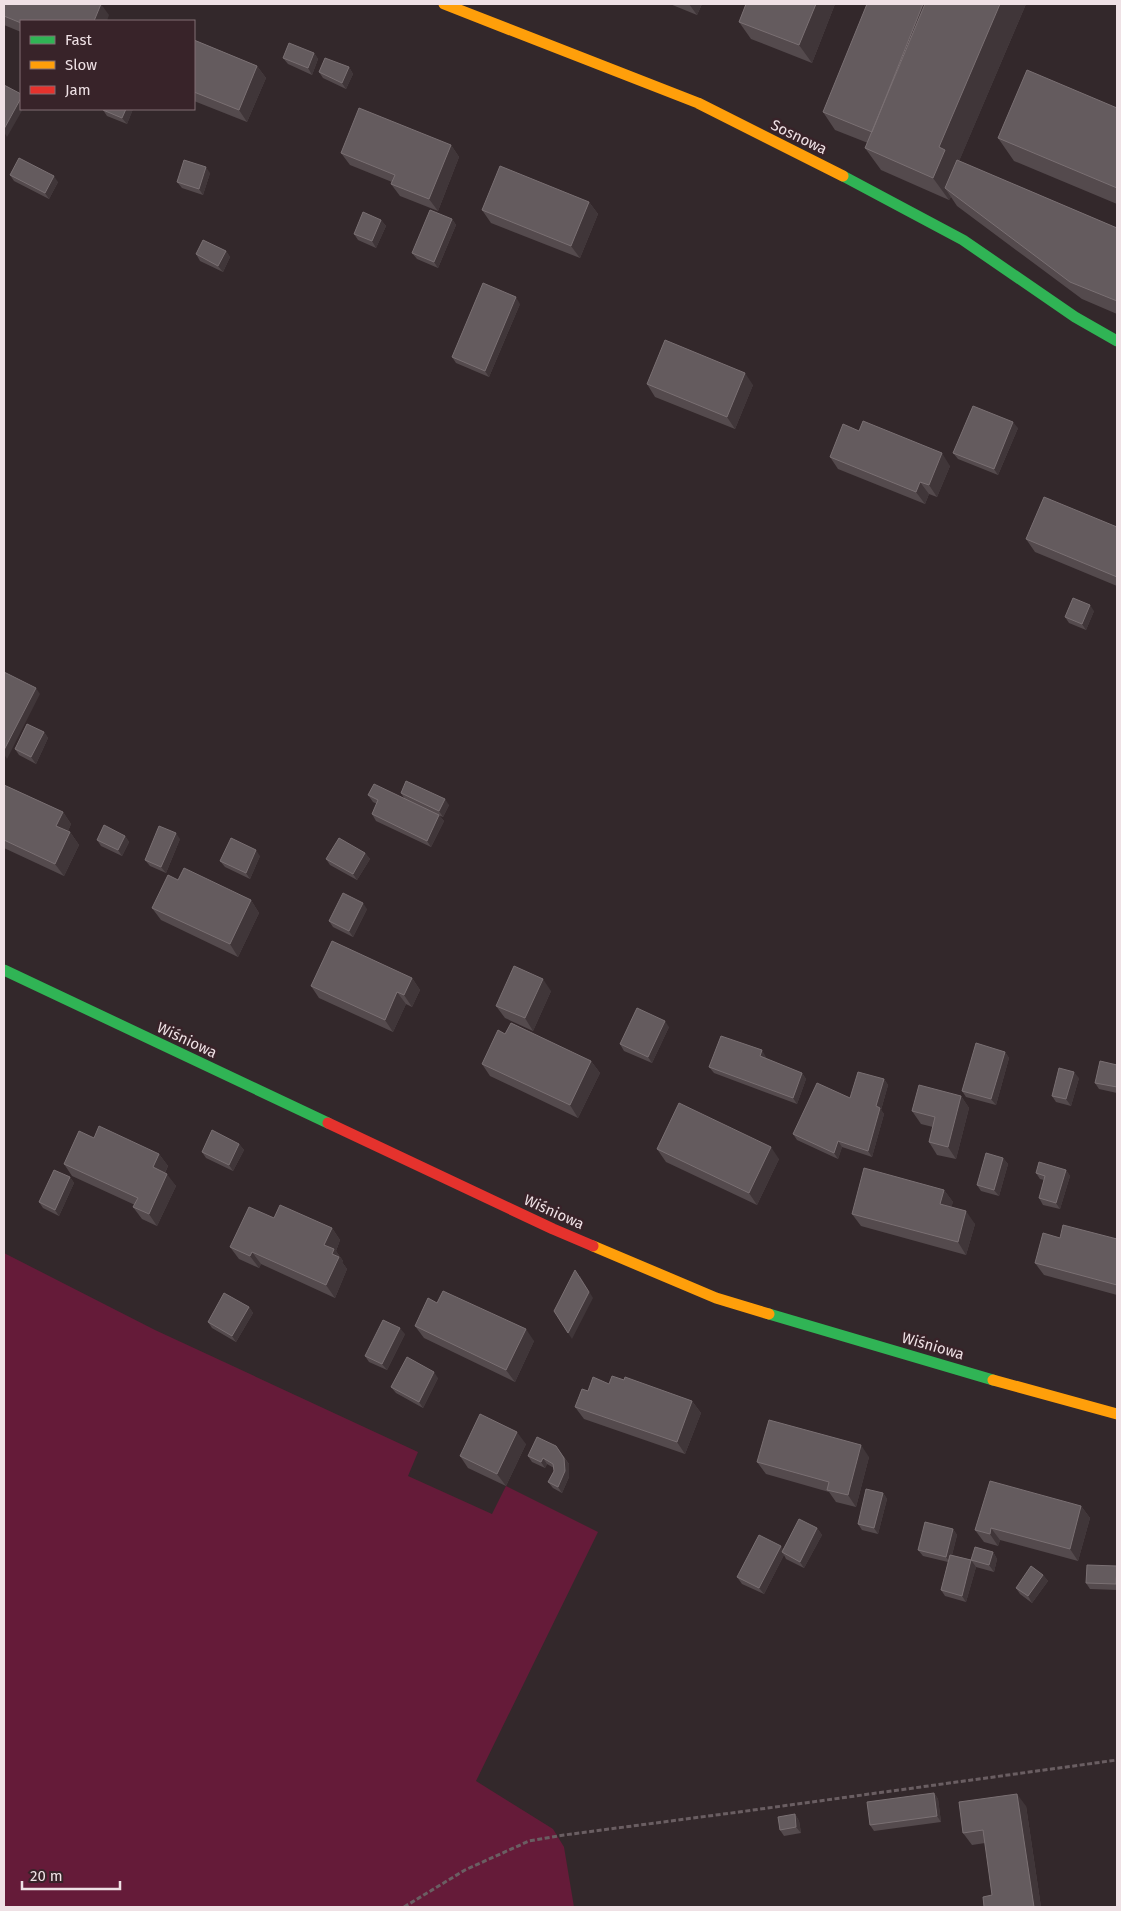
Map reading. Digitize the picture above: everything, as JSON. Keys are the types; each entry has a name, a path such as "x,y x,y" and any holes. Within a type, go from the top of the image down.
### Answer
{"street":[{"name":"Sosnowa","path":"444,4 698,104 854,181 962,240 1075,317 1117,341"},
{"name":"Wiśniowa","path":"4,970 554,1229 716,1298 1048,1396 1117,1414"}],"path":[{"path":"404,1907 465,1870 529,1841 1117,1760"}],"shaded area":[{"path":"4,1253 155,1330 418,1452 408,1476 492,1514 506,1486 598,1532 476,1781 553,1829 564,1847 574,1907 4,1907"}],"building":[{"path":"4,4 101,4 94,20 20,20 20,23 4,16"},
{"path":"746,4 816,4 799,45 739,22"},
{"path":"867,4 923,4 872,132 823,112"},
{"path":"925,4 1000,4 939,147 945,150 933,178 865,148"},
{"path":"195,40 257,66 239,110 195,92"},
{"path":"289,43 314,53 308,68 283,58"},
{"path":"325,58 349,67 342,83 319,72"},
{"path":"1027,70 1117,108 1117,188 998,138"},
{"path":"4,85 20,93 20,100 4,129"},
{"path":"359,108 451,145 429,199 391,184 395,175 341,153"},
{"path":"103,110 126,110 122,118"},
{"path":"19,158 54,176 45,193 10,175"},
{"path":"184,160 206,167 199,189 177,182"},
{"path":"957,160 1117,228 1117,301 1070,282 945,188"},
{"path":"500,166 589,202 571,246 482,210"},
{"path":"430,210 452,219 434,262 412,253"},
{"path":"363,212 381,220 372,241 354,234"},
{"path":"203,240 226,251 218,266 196,254"},
{"path":"483,283 516,297 485,371 452,357"},
{"path":"665,340 745,373 727,417 647,384"},
{"path":"973,406 1013,422 994,469 953,453"},
{"path":"863,421 942,453 929,485 920,482 916,492 830,457 843,424 859,431"},
{"path":"1044,497 1117,527 1117,577 1026,539"},
{"path":"1073,598 1090,605 1082,624 1065,617"},
{"path":"4,672 36,688 4,750"},
{"path":"27,724 44,732 31,757 15,749"},
{"path":"406,781 445,799 439,811 401,793"},
{"path":"374,784 439,815 427,841 372,814 378,800 368,795"},
{"path":"4,785 63,812 56,826 70,832 55,864 4,840"},
{"path":"104,825 125,836 118,850 97,840"},
{"path":"159,826 176,833 161,867 145,860"},
{"path":"231,838 256,850 246,873 220,861"},
{"path":"339,838 365,853 353,874 326,859"},
{"path":"184,868 251,900 230,944 152,908 168,875 178,880"},
{"path":"343,893 363,903 349,931 329,921"},
{"path":"332,941 412,978 404,995 397,992 385,1020 311,986"},
{"path":"514,966 543,979 525,1018 496,1006"},
{"path":"637,1008 665,1021 648,1057 620,1044"},
{"path":"511,1023 591,1061 570,1105 482,1064 498,1030 505,1034"},
{"path":"721,1036 762,1050 760,1056 802,1073 793,1098 709,1067"},
{"path":"976,1043 1005,1052 991,1099 962,1091"},
{"path":"1100,1061 1117,1065 1117,1087 1095,1083"},
{"path":"1059,1068 1074,1072 1066,1099 1052,1096"},
{"path":"858,1072 884,1079 876,1106 880,1108 868,1151 838,1141 834,1153 793,1134 817,1083 850,1098"},
{"path":"919,1085 961,1096 948,1147 929,1142 935,1117 912,1111"},
{"path":"679,1103 771,1147 749,1193 657,1149"},
{"path":"99,1126 159,1154 153,1167 167,1174 149,1214 133,1207 138,1198 64,1164 79,1131 94,1138"},
{"path":"212,1130 239,1144 229,1165 202,1152"},
{"path":"986,1153 1003,1158 994,1190 977,1185"},
{"path":"1039,1162 1066,1170 1056,1203 1039,1198 1045,1176 1036,1173"},
{"path":"864,1168 944,1190 940,1204 966,1211 958,1242 852,1214"},
{"path":"54,1170 70,1177 55,1210 39,1202"},
{"path":"280,1205 332,1228 324,1245 334,1249 332,1254 339,1257 326,1285 252,1252 250,1256 230,1247 249,1207 274,1218"},
{"path":"1063,1225 1117,1239 1117,1285 1035,1263 1043,1233 1060,1238"},
{"path":"575,1270 589,1292 568,1333 554,1311"},
{"path":"443,1291 526,1329 506,1370 415,1326 428,1298 437,1303"},
{"path":"224,1293 249,1307 232,1336 208,1322"},
{"path":"383,1320 400,1328 382,1364 365,1356"},
{"path":"407,1357 434,1372 419,1402 391,1387"},
{"path":"612,1376 624,1380 625,1377 692,1401 677,1442 575,1407 582,1389 588,1391 593,1377 609,1384"},
{"path":"480,1414 517,1432 497,1474 460,1456"},
{"path":"769,1420 861,1445 848,1495 827,1490 829,1482 757,1462"},
{"path":"537,1437 556,1446 564,1458 565,1471 558,1487 548,1482 554,1471 553,1464 543,1458 541,1462 528,1456"},
{"path":"990,1481 1081,1506 1070,1549 991,1528 990,1534 975,1530"},
{"path":"866,1489 883,1493 874,1528 858,1524"},
{"path":"799,1519 817,1528 800,1562 782,1552"},
{"path":"925,1522 953,1529 946,1557 918,1550"},
{"path":"759,1535 781,1546 759,1588 737,1577"},
{"path":"975,1547 993,1552 989,1565 971,1560"},
{"path":"950,1555 971,1560 962,1596 941,1590"},
{"path":"1087,1565 1117,1566 1116,1584 1086,1583"},
{"path":"1031,1566 1043,1575 1028,1596 1016,1588"},
{"path":"934,1793 937,1816 870,1825 867,1802"},
{"path":"1017,1794 1034,1907 984,1907 983,1897 992,1895 983,1830 963,1833 959,1802"},
{"path":"795,1814 796,1827 780,1830 778,1817"}],"traffic: fast":[{"path":"843,176 963,240 1075,317 1117,341"},
{"path":"4,970 328,1123"},
{"path":"769,1314 993,1380"}],"traffic: slow":[{"path":"444,4 698,103 843,176"},
{"path":"593,1246 716,1298 769,1314"},
{"path":"993,1380 1117,1414"}],"traffic: jam":[{"path":"328,1123 593,1246"}]}
